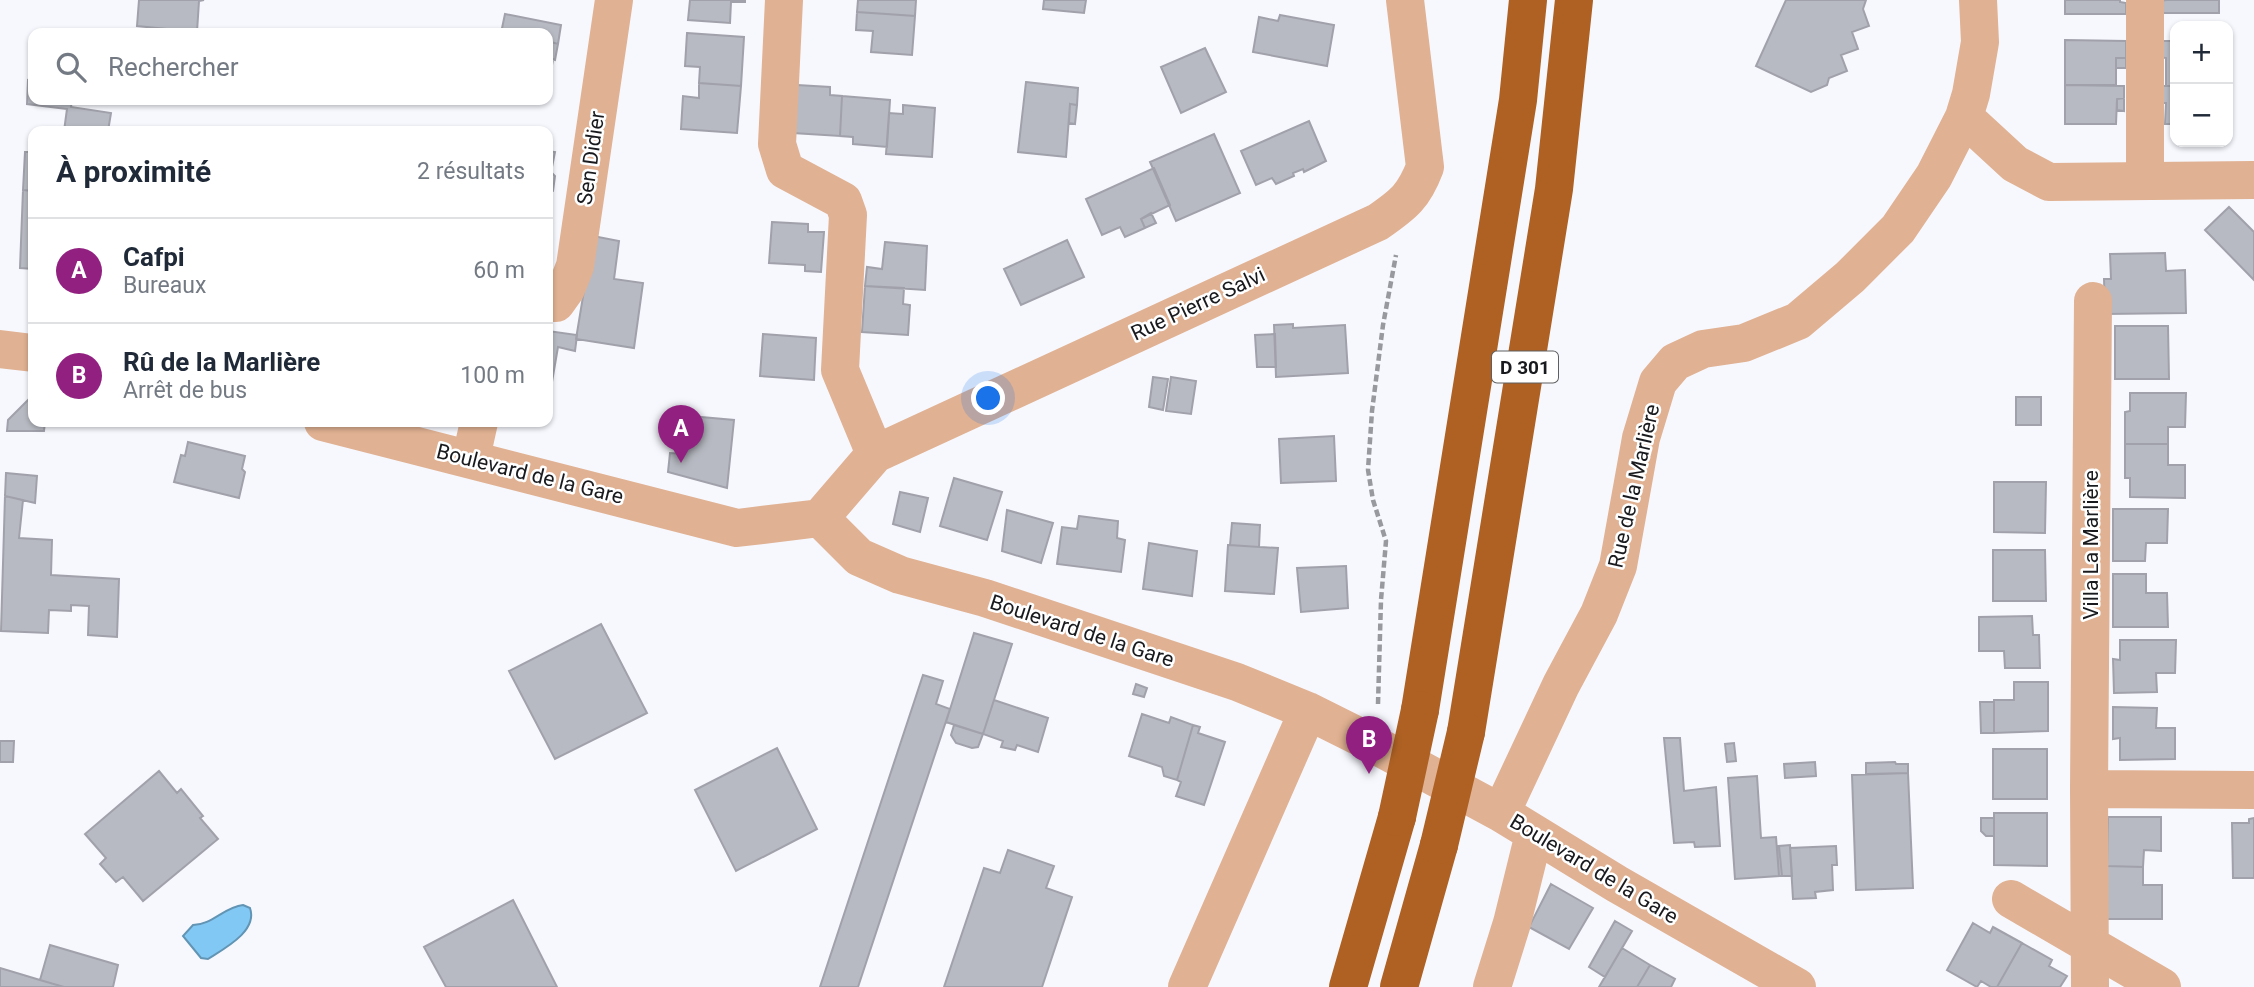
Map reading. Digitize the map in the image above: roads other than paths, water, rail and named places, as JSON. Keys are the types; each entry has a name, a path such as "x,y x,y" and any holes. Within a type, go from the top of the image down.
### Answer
{"highway":[{"name":"D 301","path":"1348,987 1397,817 1420,710 1518,100 1528,0"},
{"name":"D 301","path":"1399,987 1439,845 1466,732 1554,189 1574,0"}],"street":[{"name":"Sen Didier","path":"553,303 556,303 566,289 575,266 614,0"},
{"path":"784,0 777,144 785,170 843,201 848,215 840,370 875,454"},
{"name":"Rue Pierre Salvi","path":"820,518 875,454 1378,222 1406,203 1418,185 1425,167 1405,0"},
{"name":"Rue de la Marlière","path":"1501,813 1561,685 1600,614 1618,566 1641,438 1658,382 1675,362 1703,349 1744,343 1798,321 1850,277 1898,229 1934,176 1964,117 1980,42 1978,0"},
{"path":"2145,0 2145,181"},
{"path":"1964,117 2015,163 2049,182 2254,180"},
{"name":"Villa La Marlière","path":"2090,987 2093,301"},
{"path":"0,349 28,352"},
{"name":"Boulevard de la Gare","path":"365,427 475,440 737,528 820,518 859,557 900,575 985,598 1237,682 1308,711 1501,813 1797,987"},
{"path":"1187,987 1308,711"},
{"path":"2089,789 2254,790"},
{"path":"1492,987 1513,922 1534,834"},
{"path":"2011,899 2162,987"}],"water":[{"path":"243,905 250,908 251,916 245,931 208,959 201,958 183,936 193,925"}],"place":[{"name":"Cafpi","path":"681,463"},
{"name":"Rû de la Marlière","path":"1369,774"}]}
